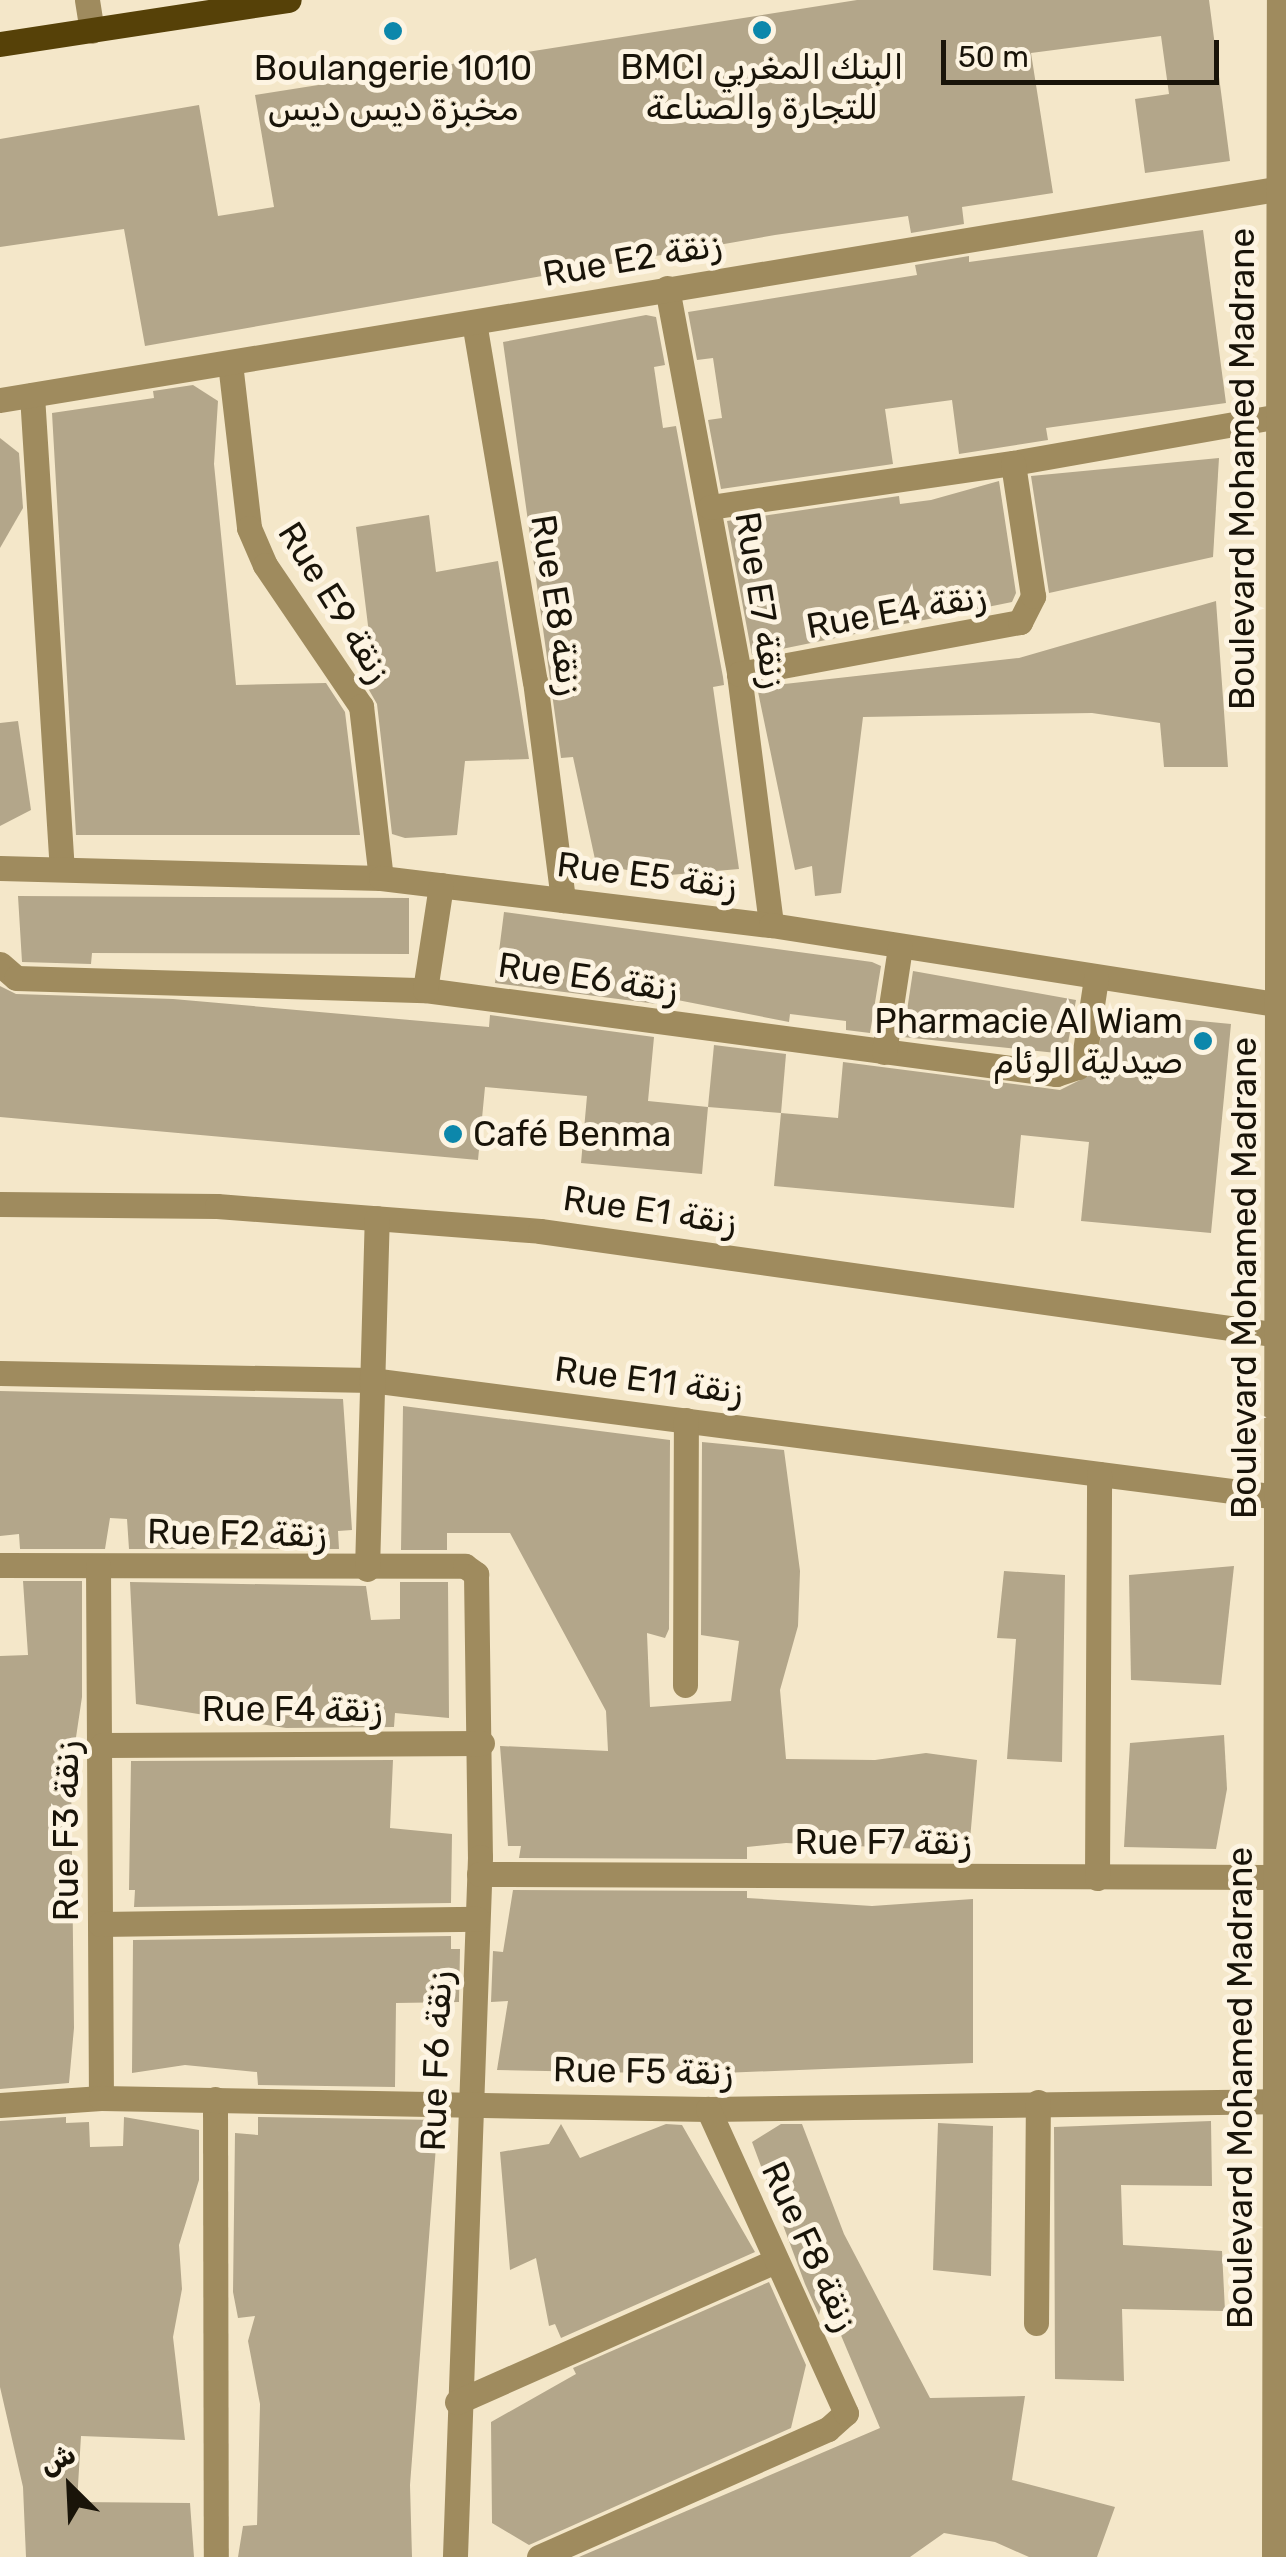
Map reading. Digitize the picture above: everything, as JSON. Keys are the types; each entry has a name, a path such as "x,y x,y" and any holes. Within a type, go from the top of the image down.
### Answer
{"main road":[{"path":"0,44 289,0"}],"street":[{"path":"87,0 92,31"},
{"name":"Boulevard Mohamed Madrane","path":"1274,2557 1280,2489 1283,1336 1281,232 1276,189 1279,0"},
{"name":"Rue E2 زنقة","path":"0,400 1276,189"},
{"name":"Rue E7 زنقة","path":"667,288 739,674 771,925"},
{"name":"Rue E8 زنقة","path":"474,322 535,681 564,900"},
{"name":"Rue E9 زنقة","path":"230,363 249,528 265,565 361,706 380,878"},
{"path":"32,395 62,868"},
{"path":"710,506 1013,463 1280,415"},
{"name":"Rue E4 زنقة","path":"739,674 1020,622 1034,596 1013,463"},
{"path":"0,868 0,891"},
{"name":"Rue E5 زنقة","path":"0,868 380,878 771,925 1280,1005"},
{"path":"425,990 441,885"},
{"path":"884,1052 900,947"},
{"name":"Rue E6 زنقة","path":"0,964 16,978 425,990 884,1052 1068,1072 1085,1051 1096,978"},
{"name":"Rue E1 زنقة","path":"0,1204 217,1206 540,1231 1283,1336"},
{"path":"366,1569 377,1218"},
{"name":"Rue E11 زنقة","path":"0,1373 371,1380 1282,1498"},
{"path":"684,1685 686,1420"},
{"path":"1097,1878 1099,1474"},
{"name":"Rue F2 زنقة","path":"0,1565 474,1569"},
{"name":"Rue F3 زنقة","path":"98,1566 101,2098"},
{"name":"Rue F6 زنقة","path":"455,2557 457,2402 482,1743 481,1604 474,1569"},
{"name":"Rue F4 زنقة","path":"102,1745 482,1743"},
{"name":"Rue F7 زنقة","path":"479,1874 1281,1877"},
{"path":"100,1924 477,1919"},
{"name":"Rue F5 زنقة","path":"0,2105 101,2098 708,2108 1280,2101"},
{"path":"215,2100 216,2557"},
{"path":"1036,2323 1038,2102"},
{"name":"Rue F8 زنقة","path":"539,2557 828,2429 846,2414 708,2108"},
{"path":"457,2402 775,2261"}],"building":[{"path":"857,0 1209,0 1230,161 1145,173 1135,99 1169,94 1161,36 1031,53 1053,193 962,207 964,224 911,233 908,216 775,235 145,346 124,229 0,247 0,139 199,105 218,216 274,207 255,95"},
{"path":"1203,230 1226,403 1046,428 1048,440 959,454 952,400 885,409 893,464 721,489 708,420 722,418 713,358 697,360 688,312 917,275 915,265 969,256 969,262"},
{"path":"646,315 656,317 665,365 654,367 663,428 676,426 723,677 724,685 713,687 739,869 658,876 596,864 573,757 561,758 503,342"},
{"path":"193,385 218,401 214,464 236,685 326,683 345,712 360,835 76,835 52,413 154,398 153,391"},
{"path":"0,438 19,453 23,508 0,548"},
{"path":"1219,458 1213,557 1049,593 1031,476"},
{"path":"999,481 1016,593 1012,602 752,655 727,521 899,496 900,504 931,500"},
{"path":"429,515 436,572 498,561 529,759 465,761 457,835 405,838 392,834 377,704 365,683 375,683 356,527"},
{"path":"1216,601 1228,767 1164,767 1160,723 1092,713 863,717 841,893 815,896 812,866 795,870 757,687 1019,658"},
{"path":"18,721 31,810 0,826 0,723"},
{"path":"18,896 409,898 409,954 92,953 91,964 22,962"},
{"path":"504,912 872,962 881,966 870,1033 846,1030 846,1021 790,1014 789,1022 657,996 657,1004 495,983"},
{"path":"913,971 1076,1000 1066,1054 903,1037"},
{"path":"0,986 16,994 173,999 489,1027 490,1015 654,1037 648,1101 708,1107 702,1174 581,1163 587,1096 485,1087 478,1160 0,1117"},
{"path":"1107,1012 1231,1024 1211,1233 1081,1221 1089,1142 1021,1135 1014,1208 774,1186 781,1113 838,1118 843,1062 1060,1090 1092,1074"},
{"path":"714,1045 786,1054 781,1113 708,1107"},
{"path":"0,1391 343,1399 352,1530 338,1531 339,1549 129,1549 127,1519 110,1518 105,1549 20,1549 19,1534 0,1536"},
{"path":"403,1406 670,1440 669,1629 665,1638 647,1633 650,1707 731,1701 739,1641 701,1635 702,1442 784,1450 800,1571 798,1626 780,1690 786,1759 875,1760 926,1753 977,1760 969,1851 786,1843 747,1847 747,1859 519,1858 521,1846 508,1846 500,1746 608,1751 606,1711 510,1533 447,1533 447,1550 401,1550"},
{"path":"1234,1566 1221,1685 1131,1680 1129,1575"},
{"path":"1004,1571 1065,1575 1062,1762 1007,1759 1016,1639 997,1638"},
{"path":"23,1581 82,1581 82,1697 71,1771 74,2028 69,2083 0,2089 0,1656 28,1655"},
{"path":"130,1582 366,1586 371,1620 400,1619 400,1582 448,1582 449,1718 395,1713 394,1727 286,1728 136,1704"},
{"path":"1224,1735 1227,1789 1216,1849 1124,1847 1130,1743"},
{"path":"393,1760 390,1828 452,1834 451,1903 134,1907 135,1890 129,1890 131,1761"},
{"path":"513,1890 747,1891 747,1898 872,1906 973,1899 973,2063 698,2074 497,2070 508,2001 491,2002 493,1951 503,1952"},
{"path":"451,1936 451,1949 460,1949 459,2002 396,2003 395,2087 258,2085 257,2072 185,2065 132,2073 133,1940"},
{"path":"66,2117 66,2123 89,2122 90,2147 123,2146 124,2117 199,2130 199,2180 179,2245 182,2289 173,2337 185,2440 81,2436 77,2502 190,2503 194,2557 26,2557 23,2487 0,2387 0,2121"},
{"path":"258,2117 438,2120 410,2485 412,2557 238,2557 243,2526 257,2525 260,2404 248,2341 255,2316 238,2318 233,2292 235,2133 258,2135"},
{"path":"1211,2121 1212,2186 1121,2185 1123,2245 1222,2251 1225,2311 1122,2309 1124,2381 1055,2379 1054,2127"},
{"path":"938,2123 993,2126 991,2276 933,2270"},
{"path":"561,2124 580,2158 666,2124 682,2125 755,2252 561,2338 555,2324 549,2326 536,2258 510,2270 500,2152 549,2144"},
{"path":"781,2124 802,2124 844,2234 930,2398 1025,2396 1012,2480 1115,2507 1097,2557 1029,2557 995,2542 944,2533 910,2557 579,2557 880,2428 824,2295 819,2315 805,2284 752,2142"},
{"path":"769,2282 806,2365 791,2428 529,2545 492,2523 491,2422 576,2374 573,2368"}],"place":[{"name":"BMCI البنك المغربي للتجارة والصناعة","path":"762,30"},
{"name":"Boulangerie 1010 مخبزة ديس ديس","path":"393,31"},
{"name":"Pharmacie Al Wiam صيدلية الوئام","path":"1203,1041"},
{"name":"Café Benma","path":"453,1134"}]}
